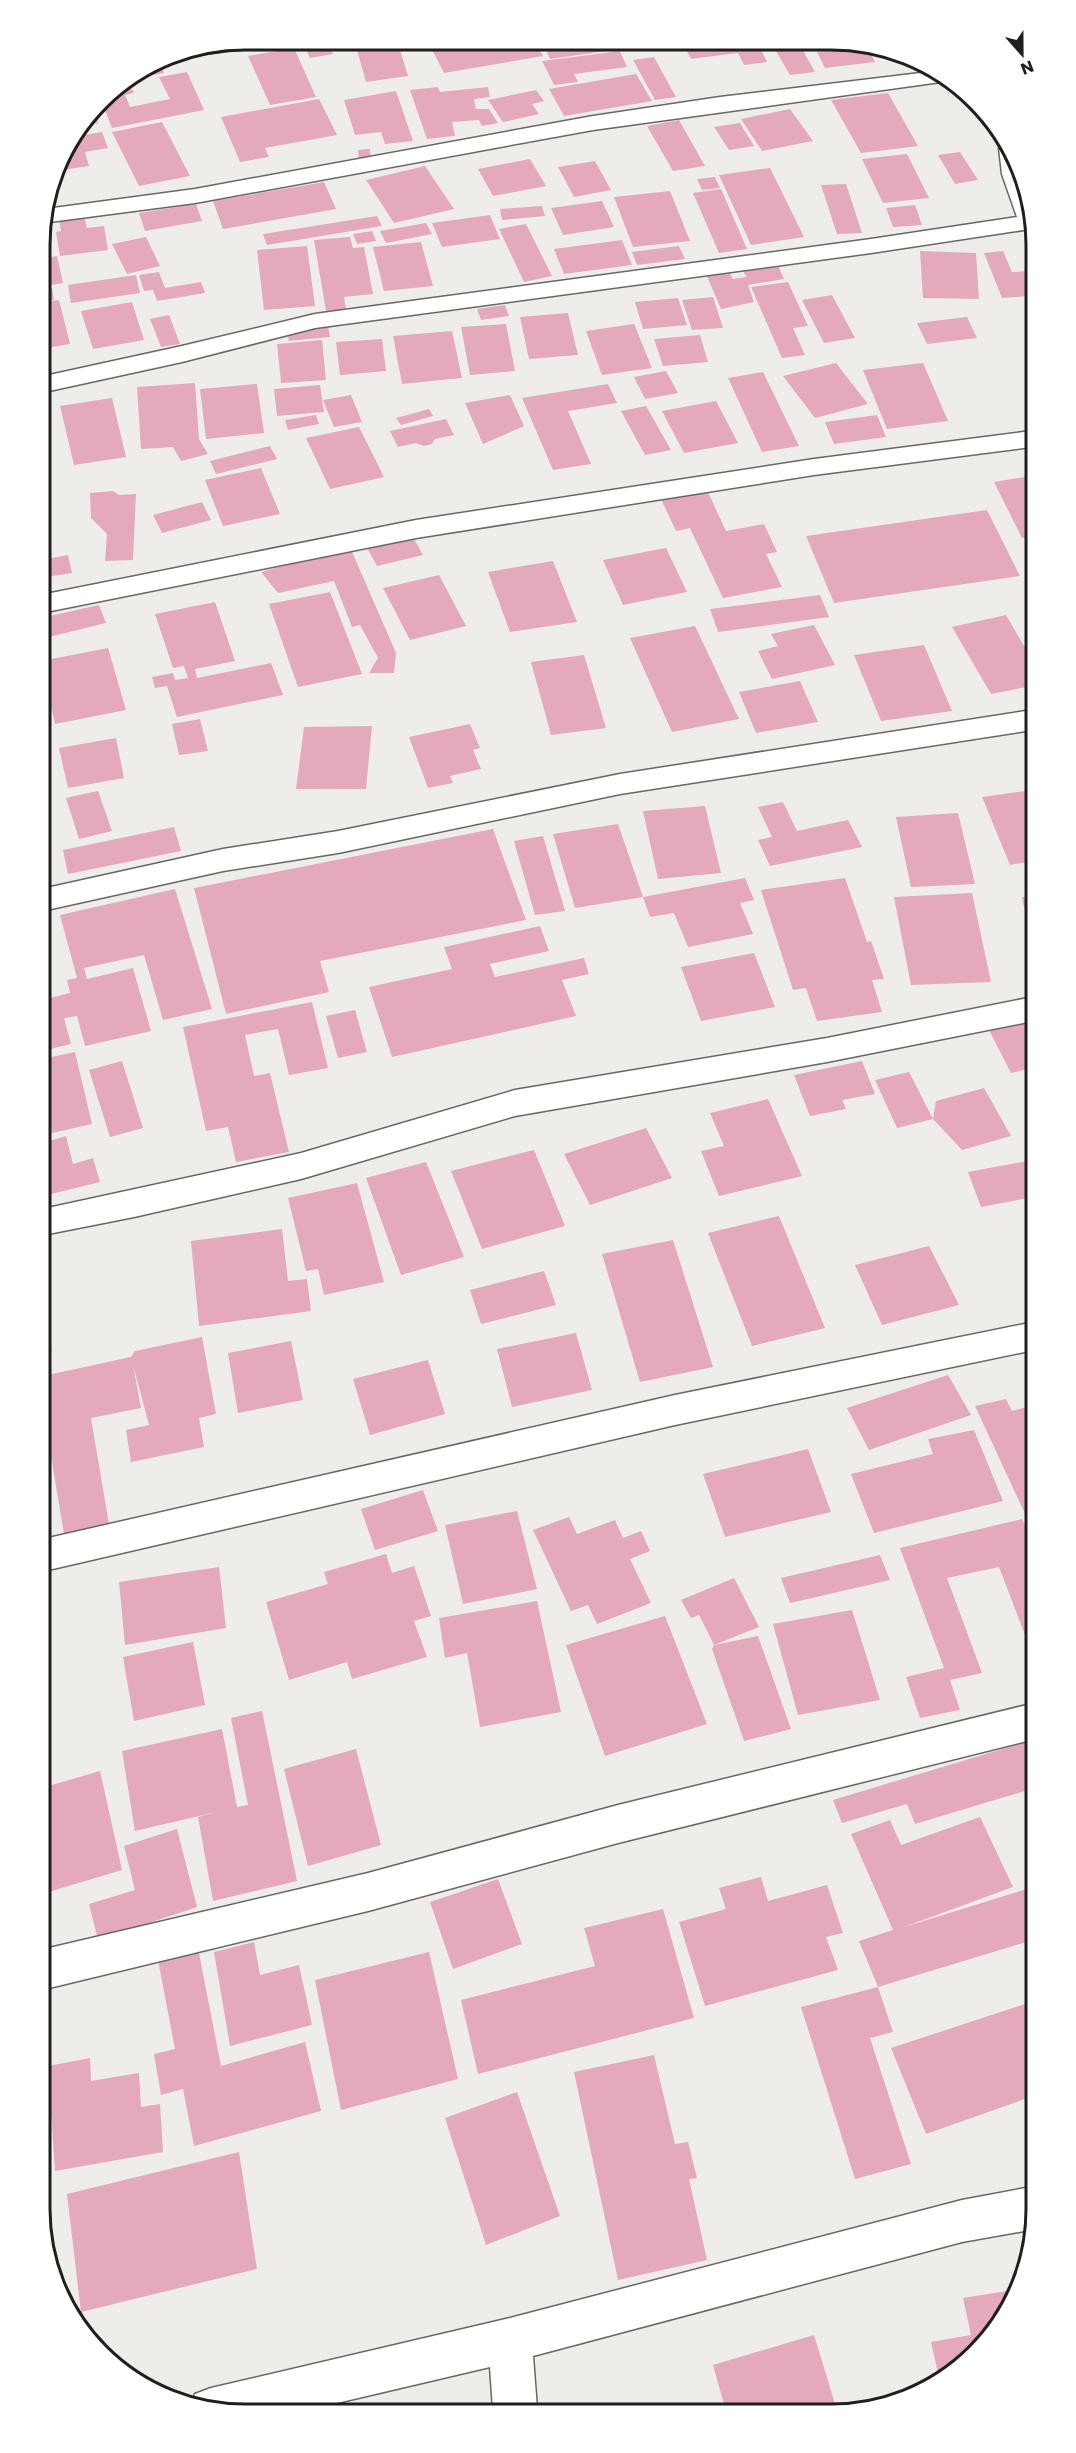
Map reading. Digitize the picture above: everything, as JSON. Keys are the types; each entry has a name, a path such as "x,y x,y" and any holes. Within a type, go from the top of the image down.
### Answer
{"street":[{"path":"52,215 275,182 593,123 731,102 931,77"},
{"path":"50,383 182,354 315,321 1025,222"},
{"path":"50,602 416,529 814,467 1026,440"},
{"path":"50,898 223,860 338,842 620,784 1026,721"},
{"path":"50,1221 301,1166 515,1103 827,1050 1026,1010"},
{"path":"50,1554 675,1410 1026,1338"},
{"path":"50,1968 357,1894 618,1824 1026,1723"},
{"path":"239,2404 510,2340 962,2221 1026,2209"},
{"path":"510,2340 514,2404"}],"building":[{"path":"295,50 316,97 270,105 248,56"},
{"path":"307,50 331,50 333,54 310,58"},
{"path":"357,50 400,50 408,76 366,82"},
{"path":"432,50 539,50 543,56 444,73"},
{"path":"546,50 614,50 550,59"},
{"path":"686,50 761,50 767,62 744,65 738,53 691,59"},
{"path":"803,50 815,72 790,75 776,51"},
{"path":"844,50 869,53 875,62 825,68 817,52"},
{"path":"620,51 627,67 574,74 578,82 554,85 542,61"},
{"path":"654,57 676,97 655,100 633,60"},
{"path":"162,68 164,73 152,73"},
{"path":"187,72 204,110 112,128 105,109 131,86 134,93 125,95 130,107 170,99 159,77"},
{"path":"636,74 652,101 564,116 549,89"},
{"path":"438,87 440,92 488,87 490,97 474,99 476,109 489,109 498,123 482,126 479,120 452,122 455,136 427,139 410,90"},
{"path":"536,90 544,101 532,104 539,114 503,122 488,100"},
{"path":"396,91 413,141 385,144 381,132 355,135 344,100"},
{"path":"888,93 918,146 861,153 831,100"},
{"path":"319,99 337,135 265,148 269,157 240,162 221,117"},
{"path":"790,109 813,141 762,151 741,119"},
{"path":"679,120 705,166 673,171 647,126"},
{"path":"162,122 190,176 139,186 112,132"},
{"path":"740,123 754,146 729,150 714,127"},
{"path":"102,132 108,148 85,152 89,166 64,170 76,147 84,135"},
{"path":"370,149 371,159 359,159 358,150"},
{"path":"960,152 978,180 955,184 938,155"},
{"path":"907,154 929,198 883,203 862,159"},
{"path":"530,159 546,186 493,196 478,169"},
{"path":"595,161 611,190 574,197 558,167"},
{"path":"425,166 454,209 394,223 366,180"},
{"path":"770,168 804,237 751,245 719,175"},
{"path":"715,177 720,188 702,190 697,179"},
{"path":"324,182 336,209 223,229 213,201"},
{"path":"846,184 862,233 837,234 821,185"},
{"path":"721,189 747,249 719,253 693,193"},
{"path":"670,191 690,241 633,247 614,197"},
{"path":"602,201 614,227 563,235 551,208"},
{"path":"196,204 202,221 145,231 139,213"},
{"path":"915,205 922,225 893,227 886,208"},
{"path":"542,206 545,216 502,220 500,209"},
{"path":"490,215 500,239 442,247 432,223"},
{"path":"84,216 87,228 104,226 108,250 60,256 56,232 61,231 59,219"},
{"path":"377,216 382,226 267,245 263,234"},
{"path":"426,223 432,234 386,243 380,231"},
{"path":"526,224 552,276 524,282 499,229"},
{"path":"372,231 376,241 357,244 353,234"},
{"path":"146,237 160,266 127,274 112,244"},
{"path":"350,237 353,248 364,247 373,294 344,297 346,309 326,311 314,240"},
{"path":"622,240 632,265 564,274 554,249"},
{"path":"421,242 433,286 384,291 373,247"},
{"path":"307,246 315,306 264,310 257,250"},
{"path":"679,246 685,259 637,265 632,252"},
{"path":"920,251 976,253 979,299 923,298"},
{"path":"1003,251 1012,272 1026,271 1026,296 1002,298 984,253"},
{"path":"57,256 63,283 50,285 50,257"},
{"path":"778,265 784,279 748,285 754,302 721,309 706,274 728,270 733,279 746,277 743,270"},
{"path":"159,272 165,288 201,282 205,293 157,301 153,290 144,291 139,275"},
{"path":"136,275 140,293 71,303 68,285"},
{"path":"788,282 808,326 793,328 805,355 782,358 751,287"},
{"path":"50,288 52,288 54,300 50,301"},
{"path":"832,295 855,338 824,343 802,300"},
{"path":"713,297 723,328 692,330 682,300"},
{"path":"678,298 687,325 643,329 635,302"},
{"path":"59,300 70,344 50,347 50,301"},
{"path":"132,302 144,340 93,349 81,311"},
{"path":"505,305 509,316 481,320 477,309"},
{"path":"568,313 578,355 529,359 520,317"},
{"path":"169,315 180,344 161,347 150,319"},
{"path":"967,317 977,338 927,344 917,323"},
{"path":"506,324 515,371 470,375 461,327"},
{"path":"634,324 652,368 602,375 586,331"},
{"path":"328,326 330,337 289,341 287,330"},
{"path":"452,331 462,378 402,384 393,336"},
{"path":"700,335 708,362 663,366 654,339"},
{"path":"382,339 386,371 340,375 336,342"},
{"path":"322,340 326,380 281,383 277,344"},
{"path":"836,363 868,404 815,418 783,376"},
{"path":"923,363 948,421 887,429 863,370"},
{"path":"666,371 678,393 645,399 634,377"},
{"path":"763,372 799,446 762,452 728,378"},
{"path":"195,383 199,439 208,454 181,461 173,447 141,449 137,387"},
{"path":"257,384 264,433 206,439 200,389"},
{"path":"608,384 617,403 568,411 591,464 553,470 522,398"},
{"path":"320,385 324,412 277,416 274,389"},
{"path":"351,395 362,422 334,427 323,400"},
{"path":"510,395 524,426 483,444 465,403"},
{"path":"112,398 126,457 74,465 60,406"},
{"path":"716,401 738,443 684,453 662,411"},
{"path":"646,406 671,450 645,455 621,411"},
{"path":"429,409 433,416 401,425 396,418"},
{"path":"316,415 319,424 288,430 285,420"},
{"path":"877,415 886,437 834,444 825,422"},
{"path":"446,419 454,435 435,439 432,444 424,446 416,443 398,447 390,431"},
{"path":"359,427 384,477 330,489 306,438"},
{"path":"270,446 277,459 216,474 210,461"},
{"path":"261,468 280,514 223,526 205,480"},
{"path":"1026,477 1026,538 1022,538 994,482"},
{"path":"706,488 726,531 764,524 777,552 766,554 782,587 723,598 690,528 676,531 660,497"},
{"path":"113,491 119,495 136,494 133,560 105,561 107,534 91,518 90,493"},
{"path":"202,502 211,520 162,533 153,515"},
{"path":"987,510 1020,576 834,603 806,536"},
{"path":"413,537 423,555 377,566 367,548"},
{"path":"350,547 396,653 394,673 369,673 378,658 360,625 352,627 334,581 278,593 261,572"},
{"path":"666,548 687,592 623,605 603,560"},
{"path":"68,555 72,573 50,577 50,558"},
{"path":"553,561 577,622 510,632 488,572"},
{"path":"439,575 466,626 410,640 383,588"},
{"path":"330,592 362,674 298,687 269,604"},
{"path":"820,595 829,617 718,632 710,609"},
{"path":"215,602 235,661 195,669 197,678 271,663 283,695 177,717 167,686 155,688 152,677 173,673 175,680 188,678 184,666 173,668 155,614"},
{"path":"99,605 106,623 50,637 50,616"},
{"path":"1006,615 1026,649 1026,687 991,694 952,627"},
{"path":"814,625 835,665 772,679 758,651 778,646 771,634"},
{"path":"695,626 739,719 672,732 630,638"},
{"path":"924,645 952,711 881,721 854,655"},
{"path":"108,648 126,710 55,724 50,702 50,659"},
{"path":"584,655 606,728 551,735 531,662"},
{"path":"800,681 818,722 756,733 739,692"},
{"path":"200,719 208,751 179,755 172,724"},
{"path":"470,724 480,748 473,750 481,769 450,776 453,783 428,788 409,737"},
{"path":"372,726 366,789 296,789 304,727"},
{"path":"116,738 124,778 68,788 59,748"},
{"path":"98,791 112,831 79,839 66,798"},
{"path":"1026,791 1026,862 1010,865 982,797"},
{"path":"783,802 797,831 848,820 862,847 770,866 758,840 772,837 758,807"},
{"path":"705,806 721,873 658,879 643,811"},
{"path":"958,813 975,884 911,887 896,817"},
{"path":"618,824 643,897 575,908 553,834"},
{"path":"174,827 181,851 68,874 63,850"},
{"path":"493,829 526,920 320,961 329,992 226,1014 194,888"},
{"path":"543,836 565,911 535,915 514,841"},
{"path":"745,878 754,900 740,903 753,934 688,947 674,913 650,917 643,897"},
{"path":"845,878 867,942 871,941 884,979 872,980 882,1012 817,1021 806,988 793,990 761,890"},
{"path":"175,889 212,1009 163,1020 144,955 84,968 87,979 133,968 151,1031 85,1046 77,1016 64,1018 71,1044 50,1049 50,998 70,993 67,980 77,978 60,915"},
{"path":"972,893 991,982 911,985 894,897"},
{"path":"1022,897 1026,897 1026,916"},
{"path":"540,926 549,951 490,964 495,977 584,958 589,974 562,980 576,1016 392,1057 369,987 452,969 444,947"},
{"path":"754,953 775,1007 701,1021 681,967"},
{"path":"312,1002 328,1068 289,1075 278,1029 245,1035 254,1076 270,1073 289,1152 236,1162 228,1127 206,1131 183,1027"},
{"path":"355,1010 367,1052 338,1058 326,1016"},
{"path":"1026,1018 1026,1070 1011,1073 987,1026"},
{"path":"75,1052 92,1124 52,1133 50,1057"},
{"path":"122,1061 143,1128 110,1137 89,1070"},
{"path":"862,1061 875,1094 842,1100 846,1109 810,1116 794,1075"},
{"path":"909,1072 933,1119 897,1128 875,1080"},
{"path":"984,1088 1011,1136 962,1150 933,1119 936,1101"},
{"path":"768,1099 802,1176 719,1196 701,1151 724,1146 710,1113"},
{"path":"646,1128 672,1178 590,1205 564,1154"},
{"path":"66,1136 73,1164 93,1158 100,1182 50,1194 50,1141"},
{"path":"534,1150 565,1226 482,1249 451,1171"},
{"path":"1026,1161 1026,1198 981,1207 968,1172"},
{"path":"426,1162 464,1257 401,1275 366,1178"},
{"path":"357,1183 384,1282 324,1295 318,1269 306,1271 288,1198"},
{"path":"779,1216 825,1328 752,1346 708,1233"},
{"path":"282,1229 288,1281 307,1279 311,1311 199,1326 191,1241"},
{"path":"673,1240 713,1367 640,1382 602,1254"},
{"path":"929,1246 959,1305 882,1325 855,1265"},
{"path":"544,1271 556,1305 481,1324 470,1290"},
{"path":"576,1333 592,1390 512,1407 497,1349"},
{"path":"202,1337 216,1414 199,1418 204,1447 131,1462 126,1430 149,1425 133,1365 141,1408 91,1418 109,1524 64,1534 50,1450 50,1374 131,1357 135,1351"},
{"path":"291,1341 303,1400 238,1413 228,1353"},
{"path":"428,1360 445,1414 370,1435 353,1379"},
{"path":"948,1375 971,1415 869,1450 847,1408"},
{"path":"1006,1399 1012,1411 1026,1407 1026,1516 975,1406"},
{"path":"974,1430 1003,1501 874,1533 851,1474 933,1454 928,1439"},
{"path":"808,1449 831,1512 725,1537 703,1474"},
{"path":"423,1490 438,1531 375,1550 361,1509"},
{"path":"517,1511 537,1589 463,1604 445,1525"},
{"path":"569,1517 577,1534 615,1520 623,1538 641,1531 650,1551 630,1559 651,1603 597,1624 588,1605 571,1611 533,1530"},
{"path":"1022,1519 1026,1527 1026,1638 999,1567 947,1578 982,1673 950,1680 960,1710 920,1718 906,1677 944,1668 900,1548"},
{"path":"386,1554 392,1573 414,1566 431,1616 414,1621 427,1657 352,1679 347,1662 289,1680 266,1602 328,1584 324,1572"},
{"path":"880,1555 890,1580 790,1603 781,1578"},
{"path":"219,1567 226,1628 125,1645 119,1582"},
{"path":"734,1578 759,1627 714,1645 699,1615 691,1618 681,1600"},
{"path":"537,1601 561,1712 480,1727 467,1653 445,1658 439,1618"},
{"path":"852,1610 880,1700 798,1715 773,1624"},
{"path":"665,1616 707,1724 605,1756 566,1645"},
{"path":"758,1636 791,1729 744,1741 712,1649 714,1645"},
{"path":"193,1642 205,1705 134,1721 123,1657"},
{"path":"262,1711 297,1881 213,1901 198,1817 216,1812 135,1831 122,1751 222,1729 237,1807 248,1805 231,1718"},
{"path":"1026,1742 1026,1791 915,1824 907,1804 842,1823 833,1800"},
{"path":"356,1749 381,1845 308,1866 284,1769"},
{"path":"100,1771 122,1870 50,1892 50,1786"},
{"path":"980,1817 1013,1887 904,1927 1026,1889 1026,1942 878,1987 859,1941 893,1930 851,1834 890,1820 901,1845"},
{"path":"177,1829 197,1907 98,1940 89,1904 135,1890 124,1846"},
{"path":"761,1877 768,1901 827,1885 843,1933 826,1937 838,1970 705,2006 679,1922 726,1909 719,1888"},
{"path":"498,1879 522,1944 453,1969 430,1902"},
{"path":"663,1909 694,2018 478,2074 461,2000 595,1966 584,1928"},
{"path":"254,1942 260,1975 299,1965 312,2025 230,2046 214,1952"},
{"path":"198,1948 221,2066 305,2042 321,2111 194,2146 183,2089 161,2095 154,2054 175,2049 158,1960"},
{"path":"429,1952 458,2079 341,2110 315,1980"},
{"path":"878,1987 893,2032 870,2038 911,2164 855,2179 801,2007"},
{"path":"1025,2004 1026,2099 926,2134 891,2048"},
{"path":"654,2055 675,2144 688,2142 697,2178 689,2179 707,2260 618,2280 574,2072"},
{"path":"90,2058 91,2081 139,2073 141,2107 160,2104 163,2152 55,2171 50,2066"},
{"path":"517,2092 560,2216 486,2245 445,2118"},
{"path":"239,2152 257,2269 81,2312 67,2194"},
{"path":"1008,2291 994,2317 978,2337 960,2355 938,2371 931,2342 971,2335 963,2298"},
{"path":"814,2335 835,2404 724,2404 713,2365"}]}
